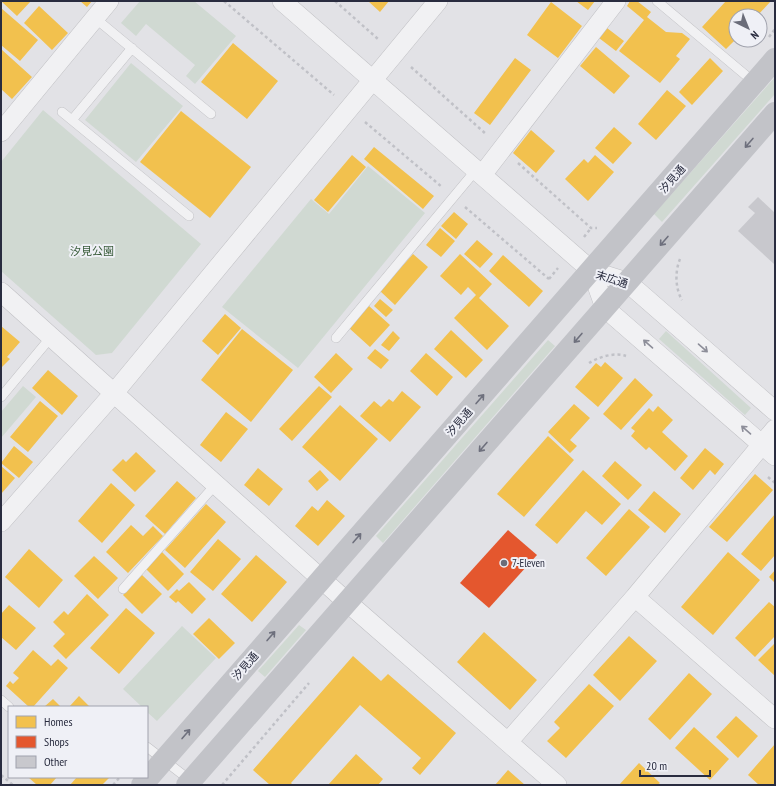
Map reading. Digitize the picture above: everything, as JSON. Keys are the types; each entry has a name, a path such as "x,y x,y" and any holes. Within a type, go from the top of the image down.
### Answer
{"street":[{"path":"1,132 109,1"},
{"path":"282,1 592,271"},
{"path":"1,522 114,393 374,81 438,1"},
{"path":"479,172 502,149 616,1"},
{"name":"汐見通","path":"142,785 321,578 592,271 755,83 770,50"},
{"path":"189,783 775,113"},
{"name":"末広通","path":"592,271 627,282 775,411"},
{"name":"末広通","path":"592,271 605,308 769,450"},
{"path":"1,292 348,602 558,785"},
{"path":"508,742 635,597 749,460 769,450 775,429"},
{"path":"635,597 775,719"}],"lane":[{"path":"657,1 755,83"},
{"path":"95,18 211,114"},
{"path":"72,120 132,48"},
{"path":"62,112 189,216"},
{"path":"336,338 454,197 479,172"},
{"path":"1,397 51,337"},
{"path":"123,589 216,484"},
{"path":"148,748 189,783"}],"path":[{"path":"224,1 549,279 549,284"},
{"path":"335,1 592,228 600,228"},
{"path":"770,50 775,29"},
{"path":"682,253 677,265 677,291 682,301"},
{"path":"588,363 599,358 621,354 633,359"},
{"path":"749,460 775,483"},
{"path":"222,785 314,678"},
{"path":"1,775 13,785"}],"green space":[{"path":"140,1 194,1 236,36 195,84 186,76 195,65 146,24 136,36 121,23"},
{"path":"131,63 183,106 136,162 85,120"},
{"path":"775,77 775,94 662,222 654,214"},
{"name":"汐見公園","path":"43,110 201,244 112,353 96,355 1,271 1,162"},
{"path":"368,166 425,213 298,368 222,307 311,199 329,214"},
{"path":"666,331 751,408 745,415 659,339"},
{"path":"548,340 555,346 383,543 376,536"},
{"path":"23,386 36,397 1,438 1,412"},
{"path":"299,625 306,630 265,677 258,671"},
{"path":"182,626 216,658 157,721 148,713 148,706 141,706 123,689"}],"building: Homes":[{"path":"1,1 31,1 17,16"},
{"path":"80,1 92,1 87,7"},
{"path":"368,1 389,1 380,12"},
{"path":"576,1 595,1 588,10"},
{"path":"630,1 637,1 651,12 647,17 666,32 682,33 690,39 676,56 680,59 660,83 619,51 644,20 627,6"},
{"path":"726,1 771,1 764,8 728,8 728,47 726,49 702,27"},
{"path":"551,2 582,26 558,58 527,35"},
{"path":"39,6 68,33 52,50 24,23"},
{"path":"1,8 38,40 20,61 1,45"},
{"path":"607,28 624,41 616,51 599,38"},
{"path":"233,43 278,81 247,119 201,82"},
{"path":"596,47 630,76 614,94 580,66"},
{"path":"1,49 32,77 12,99 1,89"},
{"path":"515,58 531,70 490,125 474,113"},
{"path":"710,58 723,71 692,105 679,92"},
{"path":"667,90 686,106 656,140 638,124"},
{"path":"181,111 251,167 210,218 140,162"},
{"path":"614,127 632,143 613,164 595,148"},
{"path":"531,130 555,151 536,173 513,153"},
{"path":"374,147 434,196 423,209 364,159"},
{"path":"352,155 366,167 328,212 314,200"},
{"path":"595,155 614,172 588,201 565,179 584,159 588,163"},
{"path":"454,212 468,224 456,239 441,226"},
{"path":"440,228 455,241 441,257 426,245"},
{"path":"477,240 493,254 480,268 464,254"},
{"path":"413,254 428,267 395,305 380,291"},
{"path":"460,254 492,284 479,298 509,326 487,350 454,318 476,295 468,287 461,295 440,276"},
{"path":"503,255 543,291 529,307 489,271"},
{"path":"380,299 393,310 386,317 374,306"},
{"path":"369,306 390,325 370,347 349,328"},
{"path":"225,314 241,328 218,355 202,341"},
{"path":"1,326 20,342 7,357 10,359 2,367 1,366"},
{"path":"242,329 293,370 251,422 201,380"},
{"path":"451,330 483,360 466,378 434,349"},
{"path":"393,331 400,338 389,351 381,345"},
{"path":"375,349 389,360 381,369 367,358"},
{"path":"336,353 353,369 331,393 314,377"},
{"path":"426,353 453,377 437,396 410,371"},
{"path":"605,362 623,378 598,407 575,387 596,363 601,367"},
{"path":"48,370 78,396 62,415 32,388"},
{"path":"635,378 653,395 621,430 603,414"},
{"path":"319,386 332,397 292,441 279,429"},
{"path":"402,391 421,407 390,442 360,416 374,401 381,407 389,399 393,402"},
{"path":"40,401 58,416 28,452 10,437"},
{"path":"574,404 590,418 570,440 577,446 570,453 548,432"},
{"path":"340,405 378,439 340,481 302,447"},
{"path":"658,406 673,420 662,432 688,456 675,471 649,447 646,450 631,436 635,431 631,428 649,408 653,412"},
{"path":"226,412 248,429 221,462 200,445"},
{"path":"548,436 574,460 524,517 497,494"},
{"path":"14,446 33,462 19,478 1,463"},
{"path":"705,448 724,464 715,475 710,470 693,490 680,478"},
{"path":"136,452 156,471 135,492 112,470 123,459 126,462"},
{"path":"615,461 642,485 628,500 602,476"},
{"path":"1,466 15,478 1,494"},
{"path":"258,468 283,489 269,506 244,485"},
{"path":"320,470 329,480 317,491 308,481"},
{"path":"583,470 621,504 602,525 586,511 557,544 535,525"},
{"path":"755,474 773,490 727,542 709,527"},
{"path":"177,481 196,498 165,534 145,516"},
{"path":"111,483 135,505 102,543 78,521"},
{"path":"654,491 681,514 665,533 638,510"},
{"path":"327,500 345,516 318,546 295,526 312,506 318,511"},
{"path":"206,504 226,522 185,568 165,550"},
{"path":"629,509 650,527 606,576 586,558"},
{"path":"775,514 775,555 761,571 741,554"},
{"path":"131,525 143,536 153,526 163,536 128,573 106,552"},
{"path":"218,539 241,559 213,591 190,572"},
{"path":"29,549 63,580 39,608 5,577"},
{"path":"162,552 184,574 168,591 146,569"},
{"path":"728,552 760,580 713,635 681,607"},
{"path":"256,555 287,582 252,622 221,594"},
{"path":"94,556 118,578 98,599 74,576"},
{"path":"775,570 775,583 769,577"},
{"path":"142,575 162,594 142,614 123,595"},
{"path":"189,582 206,599 192,614 178,601 176,603 169,597 177,589 179,591"},
{"path":"87,594 109,615 66,659 53,646 65,634 53,622 64,611 68,615"},
{"path":"769,602 775,607 775,636 755,657 735,638"},
{"path":"9,605 36,628 16,650 1,637 1,614"},
{"path":"126,608 155,633 119,674 90,648"},
{"path":"209,618 235,643 219,659 193,634"},
{"path":"484,632 537,680 510,710 457,662"},
{"path":"629,636 657,661 620,701 593,675"},
{"path":"774,644 775,645 775,676 758,660"},
{"path":"33,650 51,666 58,659 68,668 34,706 28,706 6,686 10,681 13,684 19,678 13,673"},
{"path":"353,656 381,681 388,674 456,733 420,775 412,768 421,758 360,705 291,783 293,785 270,785 253,770"},
{"path":"689,673 712,694 670,740 648,719"},
{"path":"589,684 614,706 566,758 547,741 560,728 554,722"},
{"path":"79,696 89,706 70,706"},
{"path":"53,699 60,706 45,706"},
{"path":"736,716 758,736 738,758 716,737"},
{"path":"694,727 729,759 710,780 675,748"},
{"path":"775,744 775,785 759,785 748,775"},
{"path":"356,754 383,779 378,785 328,785"},
{"path":"639,763 660,783 657,785 619,785"},
{"path":"508,770 525,785 495,785"},
{"path":"29,778 56,778 50,785 37,785"},
{"path":"76,778 109,778 102,785 70,785"}],"building: Shops":[{"name":"7-Eleven","path":"508,530 537,555 489,608 460,583"}],"building: Other":[{"path":"758,197 775,213 774,264 738,231 755,213 748,207"}],"place":[{"name":"7-Eleven","path":"504,563"}]}
